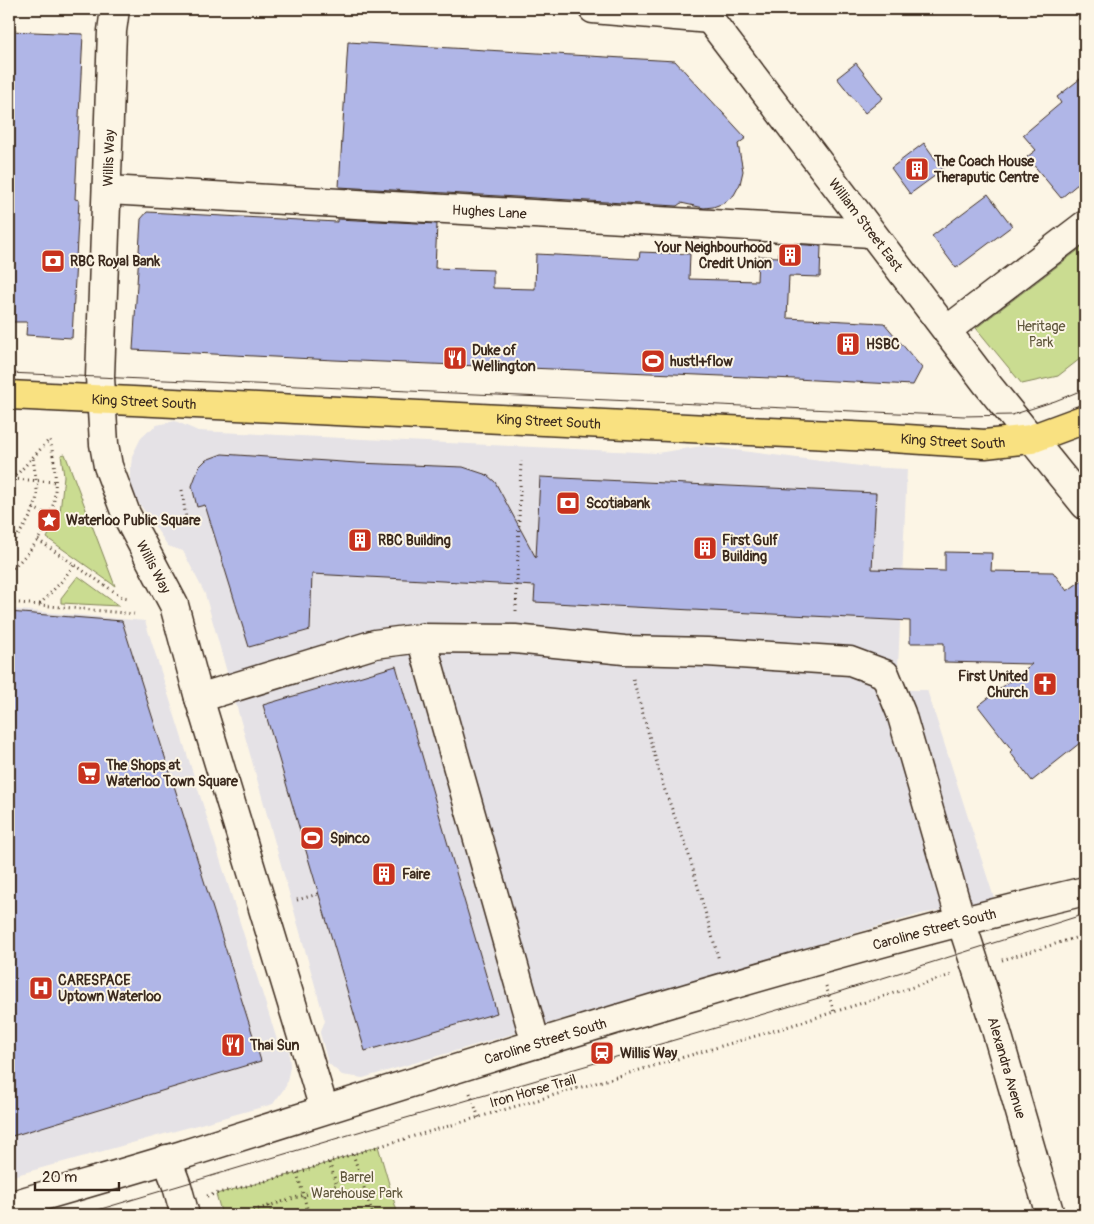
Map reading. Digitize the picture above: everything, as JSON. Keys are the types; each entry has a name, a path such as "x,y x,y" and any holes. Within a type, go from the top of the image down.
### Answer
{"main road":[{"name":"King Street South","path":"9,396 985,444 1031,439 1085,419"}],"street":[{"name":"Willis Way","path":"115,9 112,31 101,358 101,400 104,444 108,466 126,514 174,605 199,698 324,1110"},
{"path":"593,9 706,14"},
{"name":"William Street East","path":"706,14 986,384 1085,504"},
{"name":"Hughes Lane","path":"108,190 871,233"},
{"path":"947,330 1085,225"},
{"path":"199,698 375,644 421,638 515,639 624,650"},
{"path":"421,638 536,1044"},
{"name":"Alexandra Avenue","path":"624,650 707,652 850,661 885,674 900,714 961,921 995,1026 1050,1215"},
{"name":"Caroline Street South","path":"9,1206 817,960 961,921 1085,891"},
{"path":"167,1159 178,1186 185,1215"}],"path":[{"path":"9,484 50,440 56,482 51,516 38,540 10,570"},
{"path":"9,547 30,519 33,508 37,492 33,457"},
{"path":"515,639 521,461"},
{"path":"13,479 56,482"},
{"path":"182,490 186,519"},
{"path":"33,508 51,516"},
{"path":"38,540 122,597 129,598"},
{"path":"39,605 62,581 74,564"},
{"path":"9,565 10,570"},
{"path":"9,602 134,614"},
{"path":"624,650 664,788 691,861 720,965"},
{"path":"297,900 318,894"},
{"path":"1000,961 1085,935"},
{"name":"Iron Horse Trail","path":"204,1196 297,1173 353,1154 479,1118 953,975"},
{"path":"824,982 834,1012"},
{"path":"469,1089 479,1118"},
{"path":"353,1154 372,1215"},
{"path":"243,1215 336,1185 330,1162"},
{"path":"297,1173 309,1215"},
{"path":"269,1206 272,1215"},
{"path":"144,1215 152,1212"}],"shaded area":[{"name":"The Shops at Waterloo Town Square","path":"175,421 198,431 657,453 703,446 868,467 907,469 898,668 908,690 927,690 995,901 921,914 363,1078 342,1075 328,1063 320,1033 325,1021 205,594 183,551 168,546 134,496 130,479 132,456 142,436 157,425"},
{"name":"The Shops at Waterloo Town Square","path":"9,609 145,621 277,1040 289,1049 290,1067 286,1086 273,1104 9,1177"}],"green space":[{"name":"Heritage Park","path":"1085,245 1085,355 1058,376 1022,384 976,328"},
{"path":"65,454 115,586 47,538 60,512 64,476 61,455"},
{"path":"78,576 119,606 61,603 61,598"},
{"name":"Barrel Warehouse Park","path":"378,1146 398,1215 222,1215 216,1194 297,1173"}],"building":[{"path":"9,31 83,34 75,199 79,200 72,338 26,335 27,322 9,322"},
{"path":"348,42 675,61 746,138 738,144 743,171 740,184 734,195 724,203 704,208 681,203 677,206 339,187"},
{"path":"856,63 883,98 865,113 837,78"},
{"path":"1085,75 1085,178 1061,198 1027,157 1036,150 1023,135 1061,103 1057,97"},
{"name":"The Coach House Theraputic Centre","path":"924,143 943,170 910,194 891,168"},
{"path":"988,194 1012,226 956,268 932,236"},
{"path":"147,212 337,222 337,219 437,224 435,268 493,270 493,288 535,289 536,254 639,259 640,252 690,254 689,279 757,281 758,256 779,257 779,243 821,246 820,277 789,276 787,318 884,323 922,368 913,385 133,350 141,219"},
{"path":"222,454 357,463 463,467 487,475 495,482 536,558 540,477 876,493 872,569 945,571 945,552 992,553 991,571 1053,572 1067,591 1085,578 1085,739 1032,781 1010,752 1012,750 978,706 1032,664 944,662 944,643 910,643 910,621 534,602 535,586 312,574 310,630 249,647 205,505 197,507 192,486 199,467 206,460"},
{"name":"The Shops at Waterloo Town Square","path":"9,612 122,621 261,1061 9,1137"},
{"name":"Faire","path":"396,666 497,1013 365,1051 263,705"}],"tram line":[{"path":"9,373 964,416 1012,415 1085,389"},
{"path":"81,1215 829,995 1085,914"}],"place":[{"name":"The Coach House Theraputic Centre","path":"917,169"},
{"name":"Your Neighbourhood Credit Union","path":"790,255"},
{"name":"RBC Royal Bank","path":"53,261"},
{"name":"HSBC","path":"848,344"},
{"name":"Duke of Wellington","path":"455,358"},
{"name":"hustl+flow","path":"653,361"},
{"name":"Scotiabank","path":"568,503"},
{"name":"Waterloo Public Square","path":"49,520"},
{"name":"RBC Building","path":"360,540"},
{"name":"First Gulf Building","path":"705,548"},
{"name":"First United Church","path":"1045,684"},
{"name":"The Shops at Waterloo Town Square","path":"89,773"},
{"name":"Spinco","path":"312,838"},
{"name":"Faire","path":"384,874"},
{"name":"CARESPACE Uptown Waterloo","path":"41,988"},
{"name":"Thai Sun","path":"233,1045"},
{"name":"Willis Way","path":"602,1053"}]}
